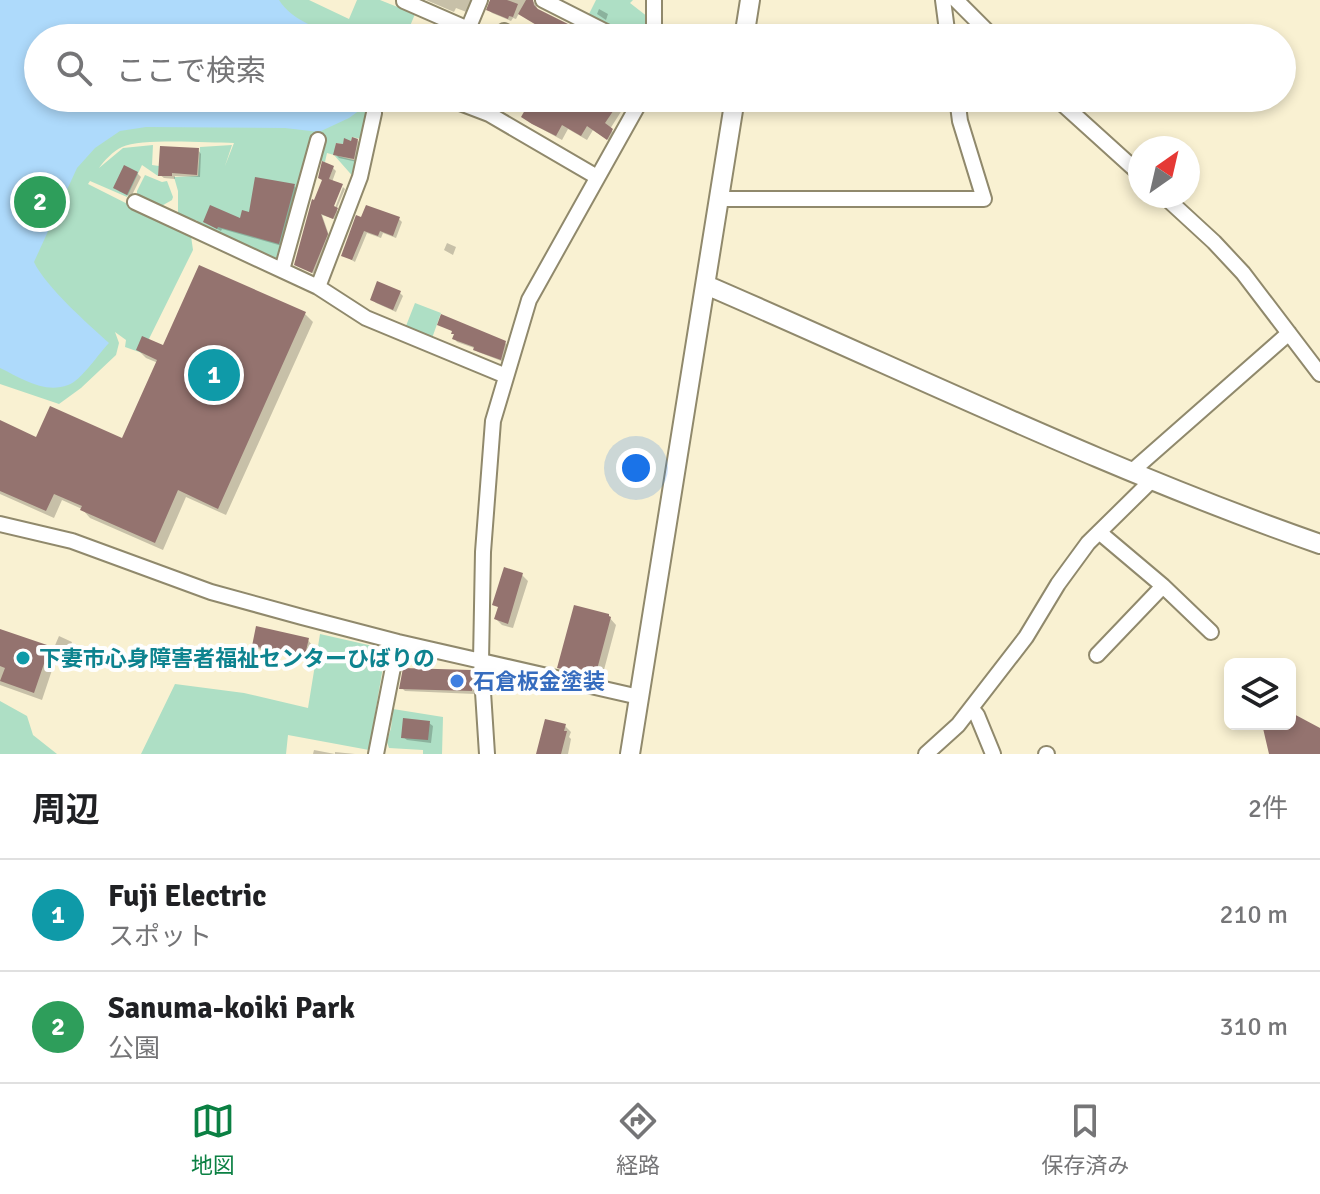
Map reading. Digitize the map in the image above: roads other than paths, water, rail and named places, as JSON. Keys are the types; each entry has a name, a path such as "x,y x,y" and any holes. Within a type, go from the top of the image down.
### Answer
{"street":[{"path":"404,0 451,24"},
{"path":"473,24 480,0"},
{"path":"543,0 590,24"},
{"path":"654,0 654,24"},
{"path":"746,24 750,0"},
{"path":"943,0 946,24"},
{"path":"956,0 980,24"},
{"path":"484,112 597,177"},
{"path":"487,754 481,661 483,552 493,421 529,300 633,112"},
{"path":"630,754 733,112"},
{"path":"719,199 984,199 959,112"},
{"path":"1071,112 1128,163"},
{"path":"318,287 360,177 374,113"},
{"path":"282,270 318,140"},
{"path":"135,202 318,287 366,318 506,376"},
{"path":"1177,208 1243,273 1320,374"},
{"path":"706,285 1151,481 1320,544"},
{"path":"1131,472 1289,333"},
{"path":"926,754 958,725 1026,637 1074,562 1099,532 1151,481"},
{"path":"0,524 72,541 211,592 398,642 639,697"},
{"path":"1099,532 1211,632"},
{"path":"1097,655 1163,586"},
{"path":"376,754 398,642"},
{"path":"971,708 993,754"}],"water":[{"path":"0,0 279,0 292,14 310,24 24,24 24,112 357,112 319,132 285,128 146,127 120,131 95,148 77,168 34,262 57,293 109,343 90,366 68,385 50,388 33,384 0,368"}],"place":[{"name":"Sanuma-koiki Park","path":"40,202"},
{"name":"Fuji Electric","path":"214,375"},
{"name":"下妻市心身障害者福祉センターひばりの","path":"23,658"},
{"name":"石倉板金塗装","path":"457,681"}]}
